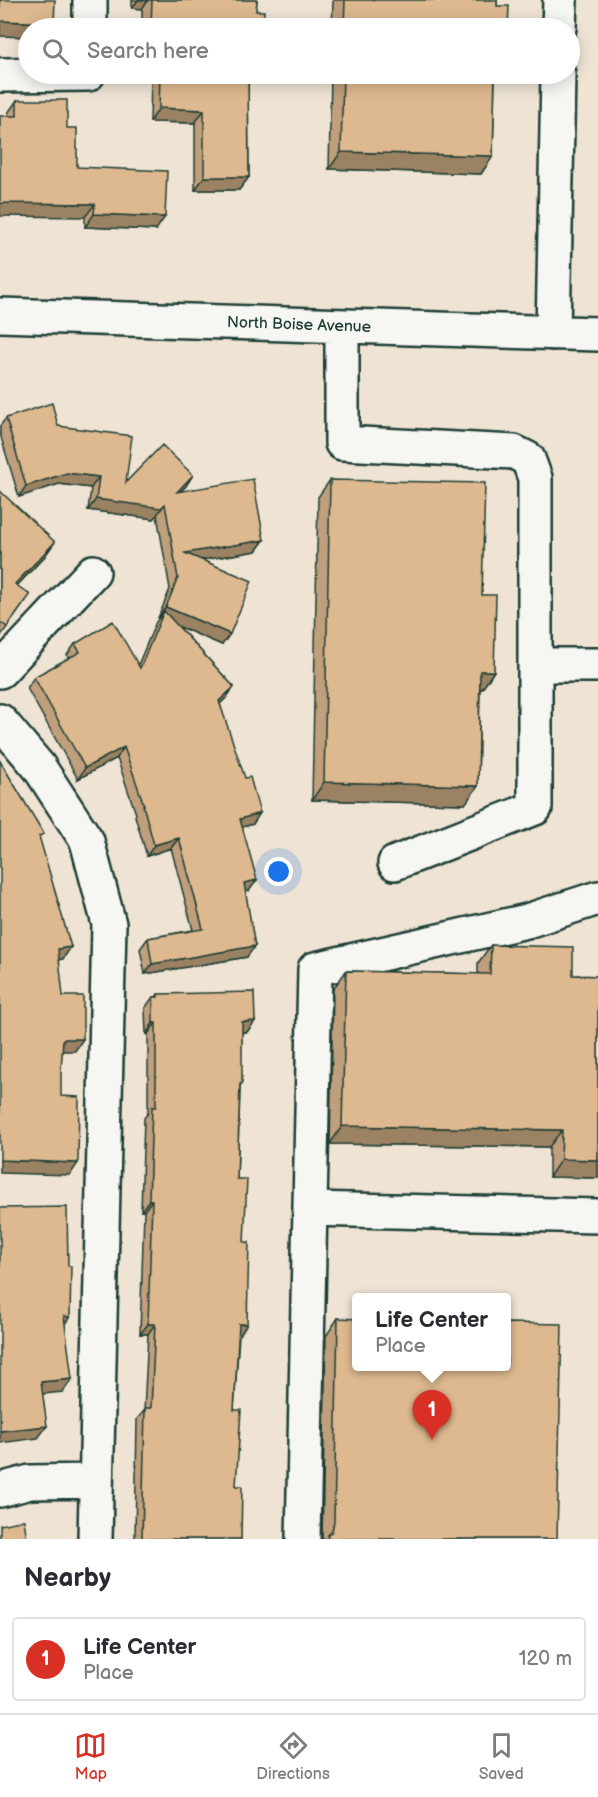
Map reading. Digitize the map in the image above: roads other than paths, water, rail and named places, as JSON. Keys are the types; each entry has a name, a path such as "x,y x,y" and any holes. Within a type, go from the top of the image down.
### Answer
{"street":[{"path":"90,0 90,18"},
{"path":"559,18 560,0"},
{"path":"0,75 18,75"},
{"path":"553,333 558,84"},
{"name":"North Boise Avenue","path":"0,315 598,334"},
{"path":"342,326 342,442 514,452 528,459 536,478 535,808 395,863"},
{"path":"0,670 93,572"},
{"path":"536,665 598,665"},
{"path":"0,721 39,766 87,841 109,924 95,1539"},
{"path":"303,1539 315,969 527,921 598,898"},
{"path":"309,1209 598,1216"},
{"path":"0,1490 30,1482 96,1481"}],"place":[{"name":"Life Center","path":"432,1440"}]}
